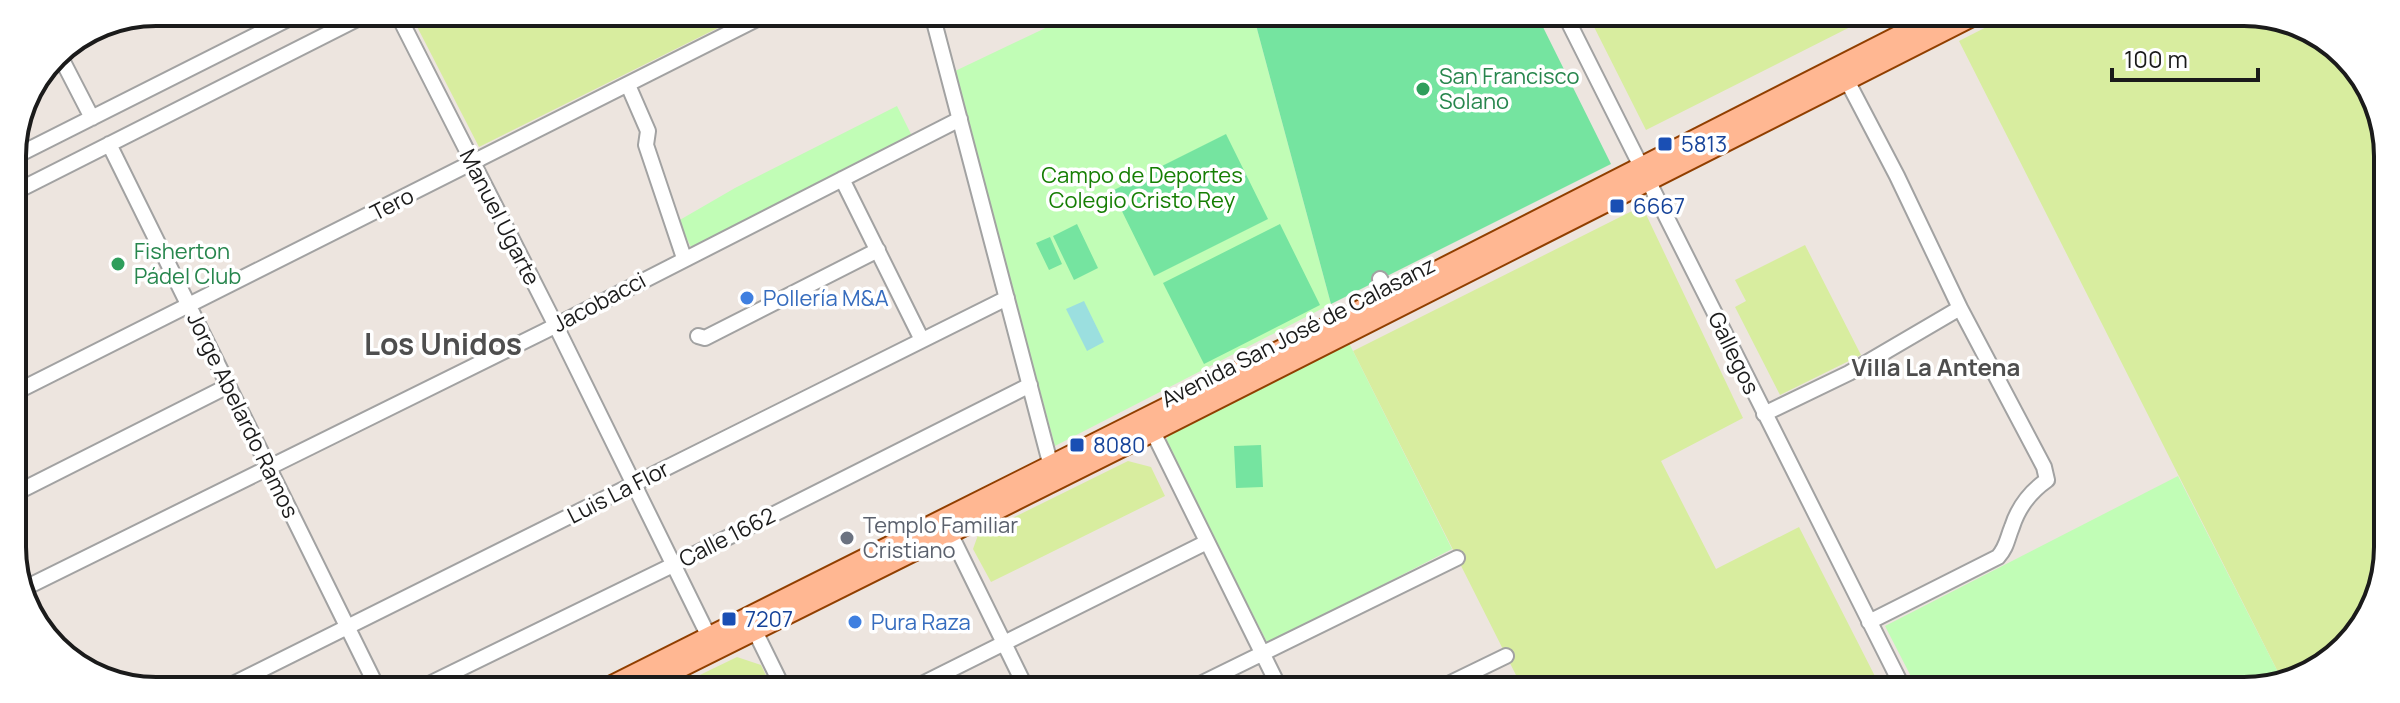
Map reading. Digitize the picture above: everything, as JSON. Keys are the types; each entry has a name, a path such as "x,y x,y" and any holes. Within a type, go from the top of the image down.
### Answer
{"main road":[{"name":"Avenida San José de Calasanz","path":"1843,73 1921,26"},
{"name":"Avenida San José de Calasanz","path":"658,677 751,624 1644,173 1843,73 1951,26"},
{"name":"Avenida San José de Calasanz","path":"1149,425 1385,287 1644,173"},
{"name":"Avenida San José de Calasanz","path":"632,677 712,644"}],"street":[{"path":"26,151 274,26"},
{"path":"26,186 343,26"},
{"name":"Manuel Ugarte","path":"404,26 555,324 712,644"},
{"name":"Tero","path":"26,387 744,26"},
{"path":"935,26 1053,473"},
{"name":"Gallegos","path":"1570,26 1897,677"},
{"path":"64,64 92,118"},
{"path":"1843,73 1960,308 2044,467 2047,480 2035,488 2015,517 2006,547 1998,557 1869,622"},
{"path":"628,85 648,131 646,145 684,258"},
{"name":"Jacobacci","path":"32,584 960,119"},
{"name":"Jorge Abelardo Ramos","path":"109,144 372,677"},
{"path":"842,179 922,340"},
{"path":"698,336 705,338 878,250"},
{"name":"Luis La Flor","path":"247,677 1007,298"},
{"path":"1764,414 1849,373 1960,308"},
{"name":"Calle 1662","path":"443,677 1030,385"},
{"path":"26,488 228,386"},
{"path":"1149,425 1274,677"},
{"path":"947,526 1021,677"},
{"path":"936,677 1207,542"},
{"path":"1215,677 1457,558"},
{"path":"751,624 778,677"},
{"path":"1463,677 1506,656"}],"green space":[{"path":"417,26 722,26 479,147"},
{"name":"Campo de Deportes Colegio Cristo Rey","path":"1050,26 1256,26 1331,304 1055,446 953,72"},
{"name":"San Francisco Solano","path":"1256,26 1542,26 1611,164 1331,304"},
{"path":"1594,26 1852,26 1646,130"},
{"path":"1988,26 2261,27 2294,36 2323,53 2336,64 2361,99 2371,131 2374,156 2373,564 2364,597 2352,619 2336,639 2301,664 2278,672 1959,41"},
{"path":"897,106 912,136 691,247 678,221 735,188"},
{"path":"1226,134 1268,219 1154,276 1112,191"},
{"path":"1642,206 1743,418 1661,461 1716,569 1799,527 1875,677 1517,677 1353,351"},
{"path":"1077,224 1098,268 1074,280 1053,236"},
{"path":"1280,224 1320,305 1204,364 1163,283"},
{"path":"1050,237 1062,264 1049,270 1036,243"},
{"path":"1805,245 1861,355 1780,395 1735,307 1746,301 1735,280"},
{"path":"1349,343 1452,549 1268,644 1169,451 1167,438 1172,431"},
{"path":"1261,445 1263,487 1236,488 1234,446"},
{"path":"1128,461 1151,467 1165,496 991,582 973,549 978,535"},
{"path":"2178,476 2278,672 2252,677 1911,677 1885,626"},
{"path":"737,657 761,665 767,677 696,677"}],"water":[{"path":"1084,301 1104,342 1087,351 1066,309"}],"place":[{"name":"San Francisco Solano","path":"1423,89"},
{"name":"5813","path":"1665,144"},
{"name":"6667","path":"1617,206"},
{"name":"Fisherton Pádel Club","path":"118,264"},
{"name":"Pollería M&A","path":"747,298"},
{"name":"8080","path":"1077,445"},
{"name":"Templo Familiar Cristiano","path":"847,538"},
{"name":"7207","path":"729,619"},
{"name":"Pura Raza","path":"855,622"}],"district":[{"name":"Los Unidos","path":"443,343"},
{"name":"Villa La Antena","path":"1936,366"}]}
